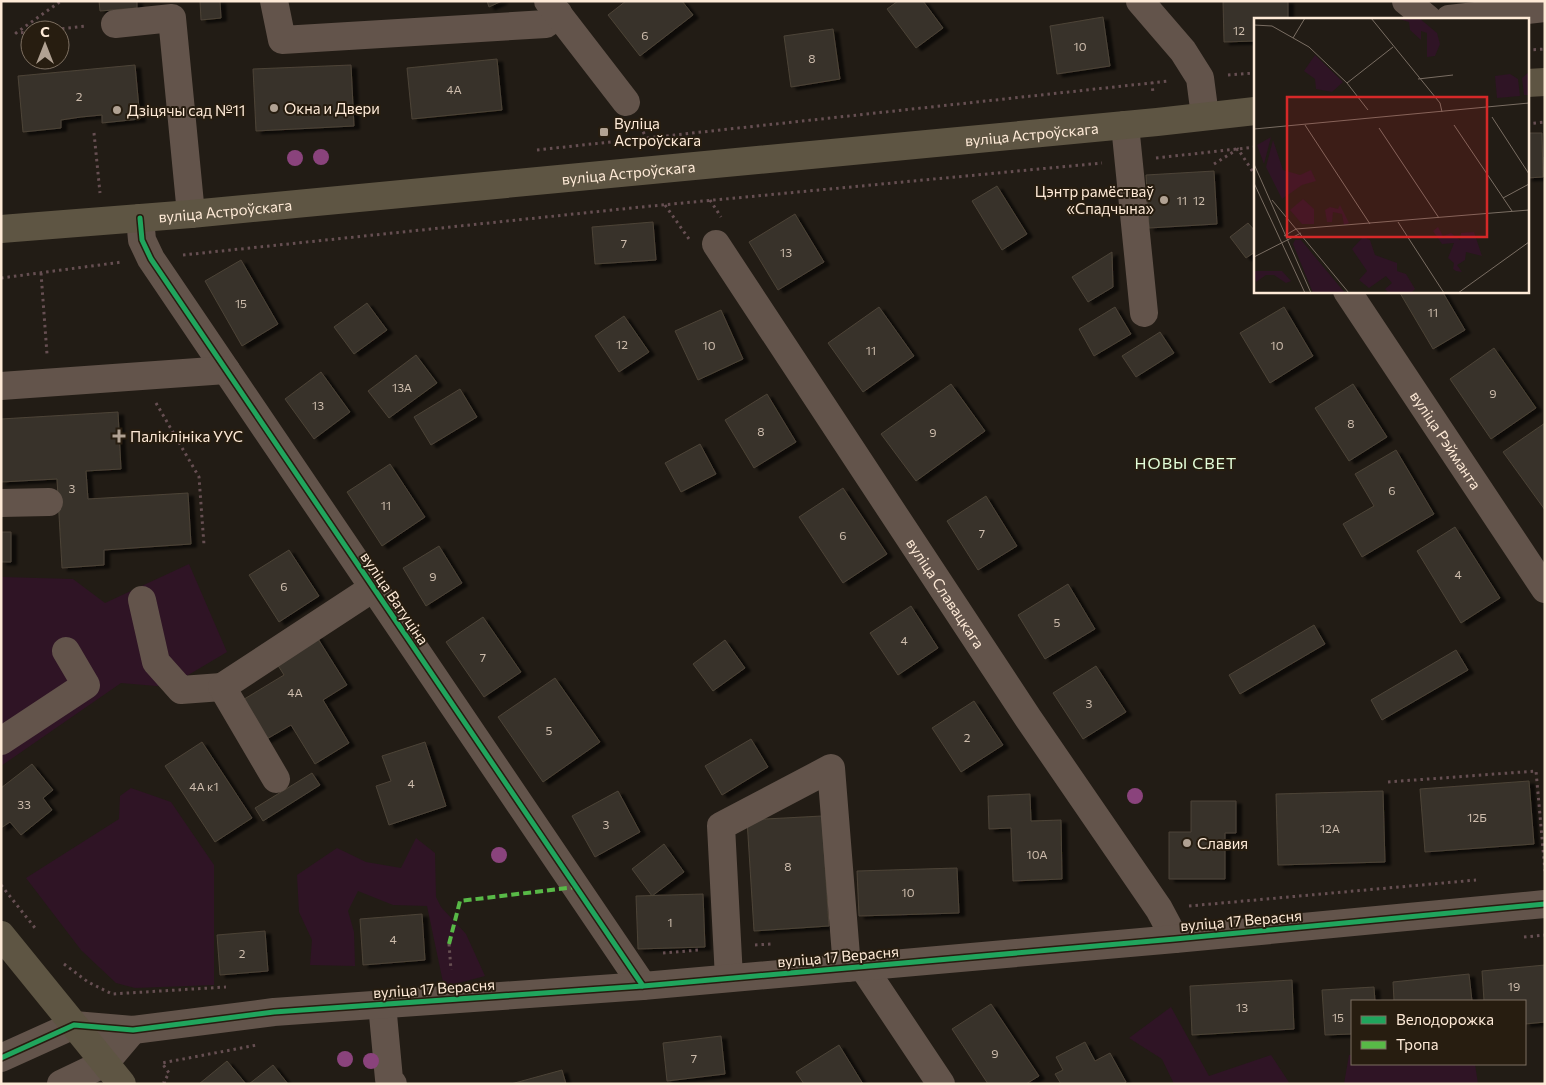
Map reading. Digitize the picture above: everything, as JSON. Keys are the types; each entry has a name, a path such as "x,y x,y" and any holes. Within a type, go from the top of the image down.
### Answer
{"main road":[{"path":"1528,83 1545,82"},
{"name":"вуліца Астроўскага","path":"1,229 191,214 1254,111"},
{"path":"1,935 114,1074"}],"street":[{"path":"274,1 282,40 546,24 553,7"},
{"path":"1140,1 1183,51 1200,78 1205,116"},
{"path":"1406,1 1427,18"},
{"path":"553,7 626,102"},
{"path":"1458,18 1545,8"},
{"path":"104,25 172,18 191,214"},
{"path":"1125,125 1144,312"},
{"name":"вуліца Ватуціна","path":"140,218 142,240 151,259 643,986"},
{"name":"вуліца Славацкага","path":"716,244 1028,718 1159,909 1175,939"},
{"name":"вуліца Рэйманта","path":"1348,292 1545,589"},
{"path":"1,386 226,370"},
{"path":"1,504 49,502"},
{"path":"142,600 156,662 181,690 222,687 374,588"},
{"path":"1,741 86,685 66,651"},
{"path":"222,687 276,779"},
{"path":"729,978 721,826 831,768 855,968 941,1084"},
{"name":"вуліца 17 Верасня","path":"74,1025 133,1030 274,1012 643,986 855,968 1545,904"},
{"path":"382,1004 389,1078 393,1084"},
{"path":"1,1058 74,1025"},
{"path":"61,1084 114,1074 133,1030"}],"path":[{"path":"34,20 61,1"},
{"path":"70,28 104,25"},
{"path":"1528,50 1545,48"},
{"path":"533,151 1254,73"},
{"path":"1528,124 1545,122"},
{"path":"94,133 100,193"},
{"path":"1,278 151,259 649,206 1254,147"},
{"path":"1214,164 1238,149"},
{"path":"1238,149 1254,173"},
{"path":"91,194 109,192"},
{"path":"41,273 49,382"},
{"path":"154,398 200,477 204,545"},
{"path":"1388,782 1536,771 1545,871"},
{"path":"1185,906 1485,879"},
{"path":"1,885 38,932"},
{"path":"449,944 451,970"},
{"path":"63,964 88,982 112,994 229,987"},
{"path":"441,971 460,970"}],"shaded area":[{"path":"189,564 227,652 168,687 121,683 1,766 1,577 73,579 105,603"},
{"path":"131,788 171,802 214,865 214,985 135,988 116,983 81,950 26,878 119,819 120,796"},
{"path":"416,838 435,853 436,897 441,907 466,934 485,976 444,987 427,906 393,905 358,891 348,911 354,932 355,966 310,965 312,940 299,912 297,875 337,848 366,862 401,868"},
{"path":"1171,1007 1209,1076 1271,1055 1290,1084 1174,1084 1162,1059 1129,1038"},
{"path":"1349,1055 1351,1055 1351,1065 1475,1065 1478,1084 1344,1084"}],"building":[{"path":"99,1 137,1 137,8 100,11"},
{"path":"200,1 220,1 221,18 201,20"},
{"path":"487,1 502,1 489,7"},
{"path":"626,1 682,1 693,15 640,56 608,15"},
{"path":"898,1 923,1 943,28 916,48 887,9"},
{"path":"1223,1 1288,1 1288,18 1254,18 1254,41 1224,42"},
{"path":"1103,17 1110,66 1057,74 1050,26"},
{"path":"833,29 840,79 791,87 784,36"},
{"path":"497,59 502,110 412,119 407,68"},
{"path":"135,65 140,119 102,123 102,115 81,117 61,120 61,128 23,132 18,76"},
{"path":"351,65 354,126 256,131 253,69"},
{"path":"1528,133 1542,133 1543,177 1528,178"},
{"path":"1214,171 1217,224 1149,228 1146,175"},
{"path":"997,186 1027,234 1002,250 972,201"},
{"path":"795,214 824,262 778,290 749,242"},
{"path":"653,222 656,260 595,264 592,227"},
{"path":"1248,223 1254,230 1254,253 1246,258 1230,237"},
{"path":"1112,252 1113,287 1088,302 1072,277"},
{"path":"241,260 278,324 242,346 205,281"},
{"path":"1443,292 1465,330 1433,349 1400,293"},
{"path":"367,303 387,330 354,354 334,327"},
{"path":"879,307 914,356 863,392 828,343"},
{"path":"1115,307 1131,334 1094,356 1079,329"},
{"path":"1284,307 1313,356 1270,383 1240,333"},
{"path":"721,310 743,359 698,380 675,331"},
{"path":"624,316 649,352 619,372 595,336"},
{"path":"1160,332 1174,353 1136,377 1122,356"},
{"path":"1494,348 1536,408 1491,439 1450,379"},
{"path":"416,355 437,383 389,418 368,391"},
{"path":"321,372 350,412 314,439 285,399"},
{"path":"951,384 985,431 916,481 881,434"},
{"path":"1353,384 1387,437 1349,461 1315,408"},
{"path":"460,389 477,417 431,445 414,417"},
{"path":"767,394 796,442 754,468 725,420"},
{"path":"118,412 121,469 86,471 88,499 188,493 191,544 104,550 104,565 62,568 57,479 1,482 1,419"},
{"path":"1545,423 1545,510 1503,452"},
{"path":"700,444 716,474 681,492 665,463"},
{"path":"1396,450 1434,514 1362,557 1343,524 1374,506 1355,474"},
{"path":"390,464 425,517 382,546 347,492"},
{"path":"843,488 887,554 843,583 799,517"},
{"path":"986,496 1017,546 978,570 947,521"},
{"path":"1455,527 1500,598 1461,623 1417,551"},
{"path":"1,532 11,532 11,562 1,562"},
{"path":"439,546 462,583 426,606 403,568"},
{"path":"289,550 319,596 279,622 249,575"},
{"path":"1068,584 1095,629 1045,659 1018,615"},
{"path":"911,606 938,648 898,675 870,633"},
{"path":"483,617 521,672 484,697 446,642"},
{"path":"1314,625 1325,644 1240,694 1229,675"},
{"path":"315,634 347,685 323,700 349,743 315,764 291,725 265,740 241,701 284,675 274,659"},
{"path":"725,640 745,668 713,691 693,664"},
{"path":"1456,650 1468,670 1382,720 1371,700"},
{"path":"1096,666 1126,712 1083,739 1053,693"},
{"path":"555,678 600,742 543,782 498,717"},
{"path":"974,701 1003,745 961,772 932,728"},
{"path":"751,739 768,767 722,795 705,766"},
{"path":"202,742 252,818 215,842 165,766"},
{"path":"425,742 446,806 389,825 376,786 391,781 382,756"},
{"path":"32,764 53,790 43,798 52,810 21,835 10,822 1,828 1,788"},
{"path":"312,773 320,785 263,821 255,808"},
{"path":"1529,781 1534,844 1425,852 1420,789"},
{"path":"618,791 640,832 595,857 572,816"},
{"path":"1383,791 1385,862 1278,865 1276,794"},
{"path":"1030,794 1031,821 1061,820 1062,879 1013,881 1011,828 989,829 988,796"},
{"path":"1191,801 1236,801 1236,833 1225,833 1225,879 1169,879 1169,832 1191,832"},
{"path":"822,816 829,926 754,931 747,820"},
{"path":"664,844 684,872 652,896 632,869"},
{"path":"957,868 959,913 859,916 857,871"},
{"path":"703,894 705,947 638,949 636,896"},
{"path":"422,914 425,960 363,965 360,919"},
{"path":"265,931 268,971 220,975 217,935"},
{"path":"1545,965 1545,1022 1526,1024 1526,1000 1484,1000 1482,971"},
{"path":"1469,974 1472,1000 1394,1000 1393,982"},
{"path":"1292,980 1294,1029 1192,1035 1190,986"},
{"path":"1374,987 1375,1000 1351,1000 1351,1034 1325,1035 1322,990"},
{"path":"991,1004 1039,1076 1026,1084 988,1084 952,1029"},
{"path":"721,1036 725,1074 667,1081 663,1043"},
{"path":"1085,1042 1095,1061 1110,1053 1126,1082 1123,1084 1061,1084 1055,1074 1063,1070 1056,1057"},
{"path":"839,1045 863,1084 804,1084 796,1072"},
{"path":"227,1061 246,1084 199,1084"},
{"path":"273,1065 288,1084 249,1084"},
{"path":"562,1070 566,1084 511,1084"}],"marked path":[{"path":"449,944 460,901 576,887"}],"cycle path":[{"path":"140,218 142,240 151,259 643,986"},
{"path":"1,1058 74,1025 133,1030 274,1012 643,986 1545,904"}],"place":[{"name":"Окна и Двери","path":"274,108"},
{"name":"Дзіцячы сад №11","path":"117,110"},
{"name":"Вуліца Астроўскага","path":"604,132"},
{"name":"Цэнтр рамёстваў «Спадчына»","path":"1164,200"},
{"name":"Паліклініка УУС","path":"119,436"},
{"name":"Славия","path":"1187,843"}],"district":[{"name":"НОВЫ СВЕТ","path":"1186,462"}]}
